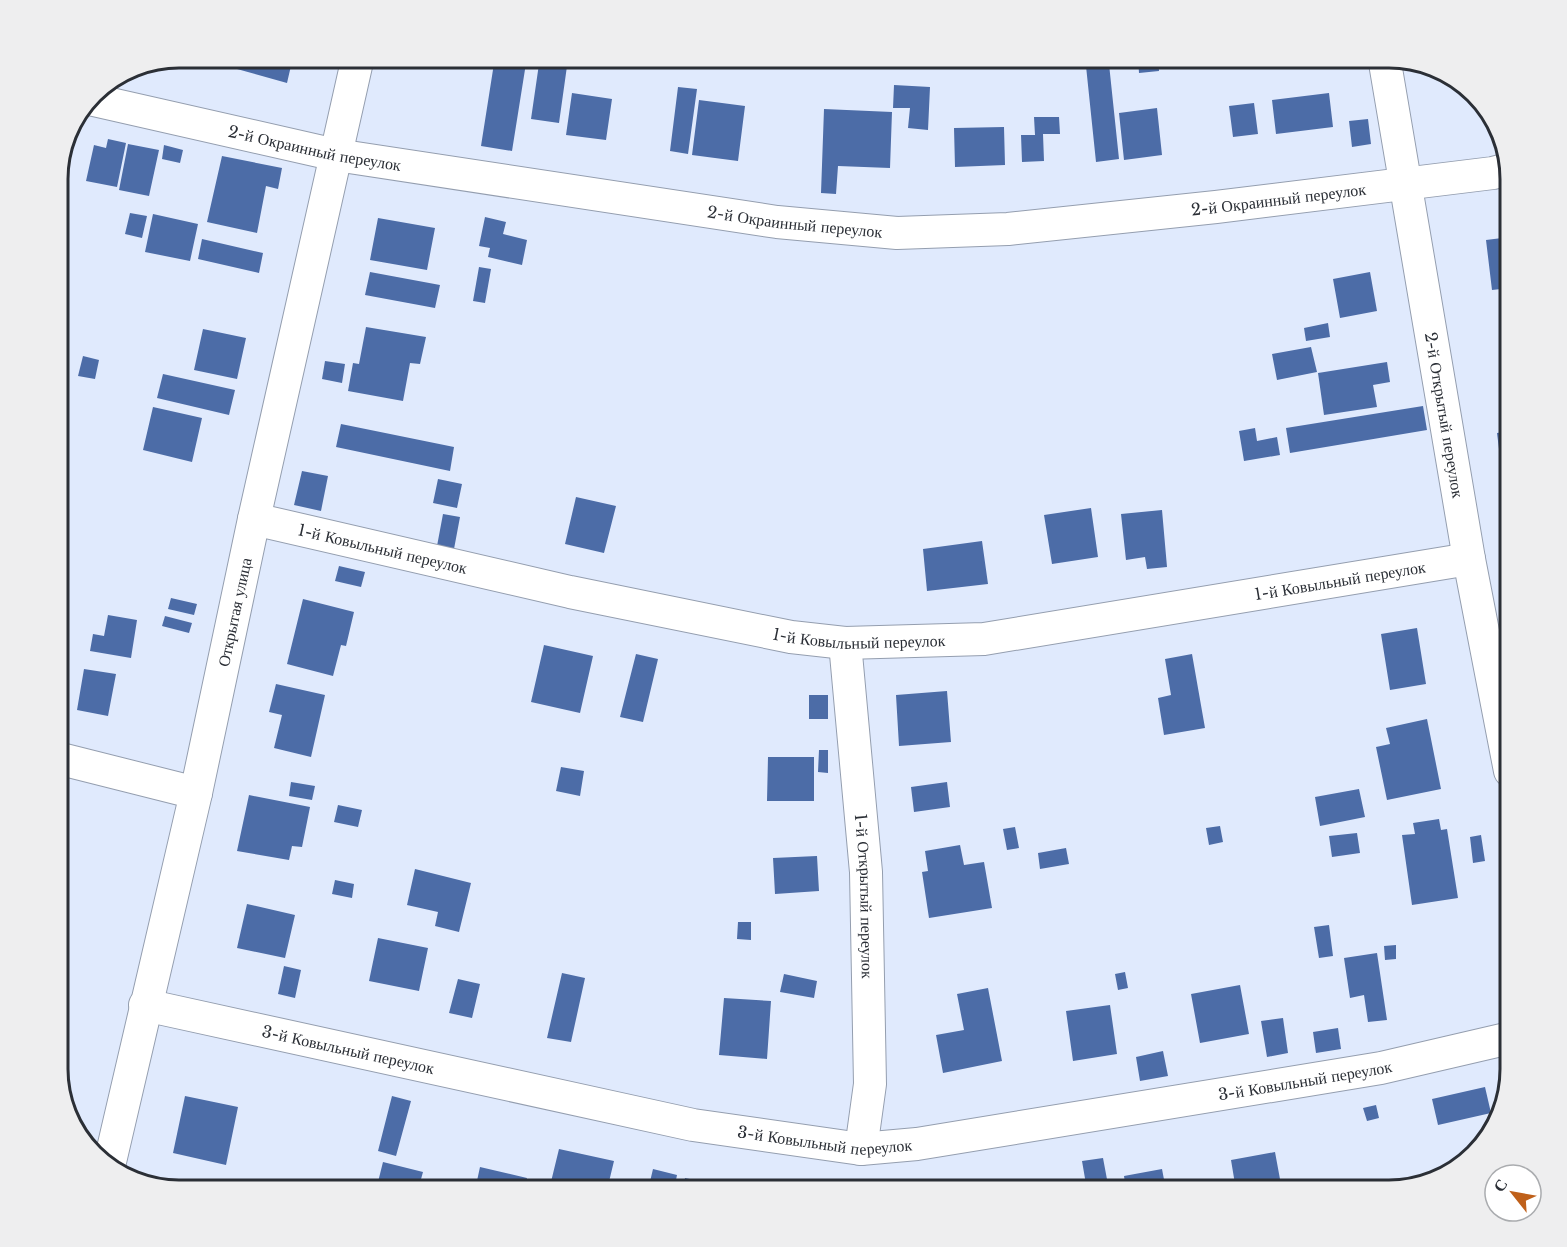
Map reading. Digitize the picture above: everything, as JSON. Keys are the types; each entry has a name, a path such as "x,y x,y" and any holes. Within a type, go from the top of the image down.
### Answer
{"street":[{"name":"Открытая улица","path":"111,1157 196,793 254,519 356,68"},
{"name":"2-й Открытый переулок","path":"1386,68 1469,559 1500,719"},
{"name":"2-й Окраинный переулок","path":"99,101 336,155 777,222 897,234 1008,229 1216,207 1499,171"},
{"name":"1-й Ковыльный переулок","path":"254,519 570,592 790,637 845,643 984,639 1469,559"},
{"name":"1-й Открытый переулок","path":"845,643 866,872 870,1084 861,1149"},
{"path":"68,761 196,793"},
{"name":"3-й Ковыльный переулок","path":"145,1005 693,1125 861,1149 917,1144 1381,1068 1500,1040"}],"building":[{"path":"237,68 290,68 287,83"},
{"path":"493,68 525,68 512,151 481,146"},
{"path":"538,68 567,68 559,123 531,119"},
{"path":"1086,68 1109,68 1119,159 1096,162"},
{"path":"1139,68 1159,68 1159,71 1139,73"},
{"path":"894,85 930,87 928,130 908,128 910,108 893,108"},
{"path":"678,87 697,89 688,154 670,151"},
{"path":"572,93 612,99 606,140 566,135"},
{"path":"1329,93 1333,127 1276,134 1272,100"},
{"path":"699,100 745,106 738,161 692,155"},
{"path":"1254,103 1258,134 1233,137 1229,106"},
{"path":"1157,108 1162,155 1124,160 1119,113"},
{"path":"824,109 892,112 890,168 838,166 836,194 821,193"},
{"path":"1034,117 1059,117 1060,134 1043,134 1044,161 1022,162 1021,135 1035,135"},
{"path":"1368,119 1371,144 1352,147 1349,121"},
{"path":"1004,127 1005,165 955,167 954,128"},
{"path":"108,139 126,143 117,187 86,181 94,145 106,148"},
{"path":"128,144 159,150 149,196 119,190"},
{"path":"164,145 183,150 180,163 162,159"},
{"path":"222,156 282,168 278,189 266,186 257,233 207,222"},
{"path":"130,213 147,216 142,238 125,234"},
{"path":"153,214 198,224 190,261 145,252"},
{"path":"485,217 506,222 503,234 527,240 522,265 488,257 490,248 479,246"},
{"path":"378,218 435,228 427,270 370,260"},
{"path":"1500,238 1500,289 1492,290 1486,240"},
{"path":"202,239 263,253 259,273 198,259"},
{"path":"479,267 491,269 485,303 473,301"},
{"path":"370,272 440,285 435,308 365,295"},
{"path":"1370,272 1377,311 1340,318 1333,279"},
{"path":"1328,323 1330,337 1306,341 1304,328"},
{"path":"366,327 426,337 420,364 410,363 403,401 348,391 353,363 359,364"},
{"path":"203,329 246,338 237,379 194,370"},
{"path":"1311,347 1317,372 1277,380 1272,354"},
{"path":"83,356 99,360 95,379 78,376"},
{"path":"325,361 345,364 342,383 322,379"},
{"path":"1387,362 1390,382 1373,385 1377,407 1324,415 1318,373"},
{"path":"163,374 235,390 229,415 157,398"},
{"path":"1423,406 1427,430 1290,453 1286,428"},
{"path":"153,407 202,418 192,462 143,450"},
{"path":"341,424 454,447 450,471 336,447"},
{"path":"1255,428 1257,441 1277,437 1280,455 1244,461 1239,431"},
{"path":"1497,433 1500,433 1500,457"},
{"path":"302,471 328,476 321,511 294,505"},
{"path":"438,479 462,484 457,508 433,503"},
{"path":"576,497 616,506 604,553 565,544"},
{"path":"1091,508 1098,557 1052,564 1044,515"},
{"path":"1162,510 1167,567 1147,569 1145,557 1126,560 1121,514"},
{"path":"443,514 460,517 454,549 437,546"},
{"path":"982,541 988,584 927,591 923,549"},
{"path":"339,566 365,572 361,587 335,581"},
{"path":"171,598 197,604 194,615 168,609"},
{"path":"303,599 354,612 346,646 341,645 333,676 287,664"},
{"path":"108,615 137,620 131,658 90,651 93,634 104,636"},
{"path":"165,616 192,623 189,633 162,626"},
{"path":"1417,628 1426,684 1390,690 1381,634"},
{"path":"544,645 593,656 580,713 531,702"},
{"path":"636,654 658,659 643,722 620,717"},
{"path":"1192,654 1205,728 1164,735 1158,698 1171,695 1165,659"},
{"path":"84,669 116,674 108,716 77,710"},
{"path":"276,684 325,695 311,757 274,748 282,715 269,712"},
{"path":"947,691 951,742 899,746 896,695"},
{"path":"809,695 828,695 828,719 809,719"},
{"path":"1427,719 1441,789 1387,800 1376,747 1390,744 1386,728"},
{"path":"819,750 828,750 828,773 818,772"},
{"path":"768,757 814,757 814,801 767,801"},
{"path":"561,767 584,771 580,796 556,791"},
{"path":"291,782 315,786 312,800 289,796"},
{"path":"947,782 950,807 914,812 911,787"},
{"path":"1359,789 1365,817 1320,826 1315,797"},
{"path":"249,795 310,807 302,847 292,846 289,860 237,851"},
{"path":"338,805 362,810 358,827 334,822"},
{"path":"1439,819 1441,830 1447,829 1458,898 1412,905 1402,835 1415,834 1413,823"},
{"path":"1220,826 1223,842 1209,845 1206,828"},
{"path":"1015,827 1019,848 1007,850 1003,829"},
{"path":"1357,833 1360,853 1332,857 1329,836"},
{"path":"1481,835 1485,861 1473,863 1470,837"},
{"path":"960,845 964,865 984,862 992,908 929,918 922,872 928,871 925,851"},
{"path":"1066,848 1069,864 1040,869 1038,853"},
{"path":"817,856 819,891 775,894 773,858"},
{"path":"415,869 471,883 459,932 435,926 438,912 407,905"},
{"path":"335,880 354,884 352,898 332,894"},
{"path":"247,904 295,915 285,958 237,948"},
{"path":"738,922 751,922 751,940 737,939"},
{"path":"1329,925 1333,956 1319,958 1314,927"},
{"path":"378,938 428,948 419,991 369,981"},
{"path":"1396,945 1396,959 1385,960 1384,946"},
{"path":"1377,953 1387,1020 1368,1022 1364,995 1350,998 1344,958"},
{"path":"284,966 301,970 295,998 278,994"},
{"path":"1125,972 1128,988 1118,990 1115,974"},
{"path":"562,973 585,978 571,1042 547,1038"},
{"path":"784,974 817,981 814,998 780,992"},
{"path":"458,979 480,984 472,1018 449,1013"},
{"path":"1240,985 1249,1034 1200,1043 1191,994"},
{"path":"988,988 1002,1061 943,1073 936,1035 964,1030 957,994"},
{"path":"724,998 771,1001 767,1059 719,1055"},
{"path":"1110,1005 1117,1054 1073,1061 1066,1011"},
{"path":"1283,1018 1288,1053 1267,1057 1261,1021"},
{"path":"1338,1028 1341,1049 1316,1053 1313,1032"},
{"path":"1163,1051 1168,1076 1140,1081 1136,1057"},
{"path":"1485,1087 1491,1112 1438,1125 1432,1099"},
{"path":"185,1096 238,1107 226,1165 173,1153"},
{"path":"392,1096 411,1101 396,1156 378,1151"},
{"path":"1376,1105 1379,1118 1367,1121 1363,1108"},
{"path":"559,1149 614,1161 609,1180 551,1180"},
{"path":"1275,1152 1280,1180 1234,1180 1231,1160"},
{"path":"1103,1158 1107,1180 1085,1180 1082,1161"},
{"path":"383,1162 423,1172 421,1180 378,1180"},
{"path":"480,1167 527,1178 526,1180 477,1180"},
{"path":"653,1169 677,1175 676,1180 650,1180"},
{"path":"1162,1169 1164,1180 1125,1180 1124,1176"}]}
